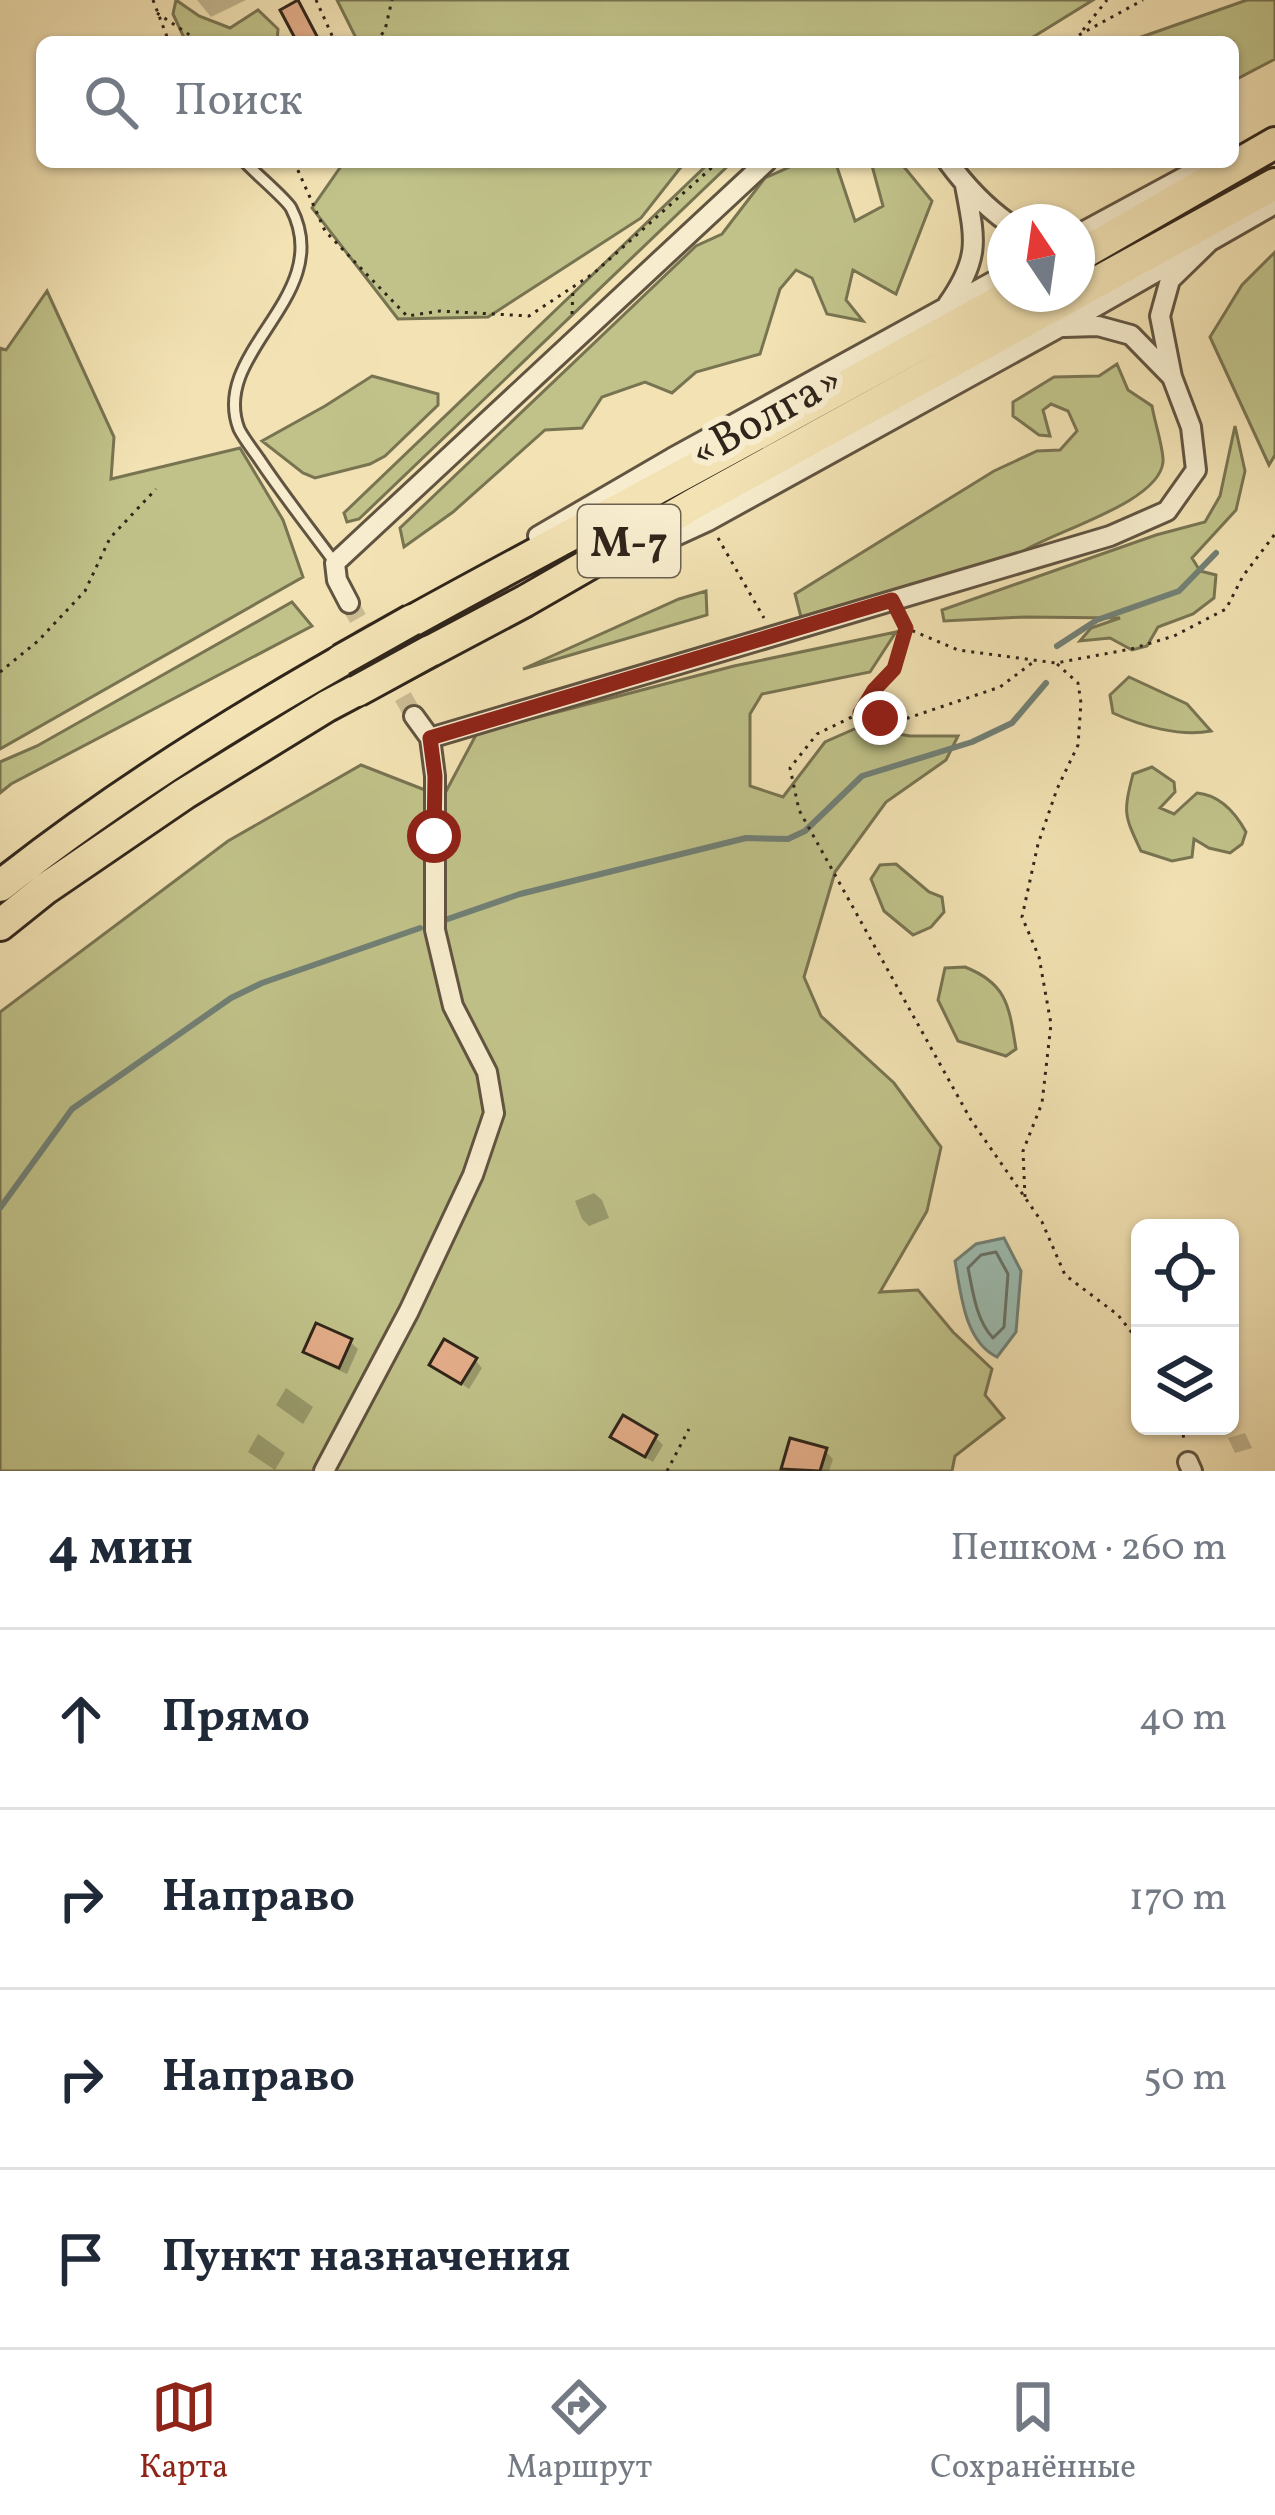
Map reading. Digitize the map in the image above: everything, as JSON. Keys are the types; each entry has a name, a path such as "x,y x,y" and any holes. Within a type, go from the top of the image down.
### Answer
{"highway":[{"path":"1239,164 1275,143"},
{"path":"1095,247 1232,168"},
{"name":"«Волга»","path":"0,925 205,781 327,706 1275,184"},
{"name":"«Волга»","path":"349,655 987,308"},
{"path":"0,886 185,755 349,655"}],"street":[{"path":"1239,149 1275,132"},
{"path":"349,604 337,580 335,563 760,168"},
{"path":"952,168 987,204"},
{"path":"1095,224 1201,168"},
{"path":"944,309 964,282 974,257 965,185"},
{"path":"525,601 708,521 1275,203"},
{"path":"430,738 1111,536 1167,511 1196,470 1191,427 1172,377 1160,316 1170,280 1208,243"},
{"path":"349,655 434,596 672,458 987,285"},
{"path":"1060,327 1098,326 1131,335 1172,377"},
{"path":"323,1471 418,1292 473,1175 494,1113 487,1072 453,1006 435,930 435,776 430,738 414,716"}],"lane":[{"path":"251,168 289,203 301,255 278,314 241,371 236,394 238,427 335,563"}],"path":[{"path":"153,0 166,36"},
{"path":"316,0 332,36"},
{"path":"380,36 392,0"},
{"path":"1078,34 1107,0"},
{"path":"1075,36 1143,0"},
{"path":"157,14 191,36"},
{"path":"297,168 325,231 407,316 440,311 530,316 594,273 711,168"},
{"path":"0,672 38,641 85,591 110,538 156,489"},
{"path":"715,532 774,635"},
{"path":"892,600 906,628 958,650 1056,663 1174,636 1226,609 1243,576 1275,534"},
{"path":"906,628 894,669 860,713 818,734 790,768 800,810 971,1120 1042,1222 1065,1275 1118,1315 1131,1332"},
{"path":"860,713 908,718 1000,687 1038,659"},
{"path":"1025,1198 1023,1151 1042,1103 1052,1024 1039,957 1022,917 1038,844 1078,746 1078,682 1056,663"},
{"path":"667,1471 688,1429"}],"green space":[{"path":"176,0 199,16 230,28 258,10 278,29 277,36 183,36 173,14"},
{"path":"337,0 1093,0 1035,36 355,36"},
{"path":"1247,0 1275,0 1275,59 1239,78 1239,36 1144,36"},
{"path":"340,168 680,168 641,218 488,317 398,319 312,208"},
{"path":"704,168 726,168 359,519 347,522 344,513"},
{"path":"788,168 837,168 855,221 883,206 873,168 905,168 932,201 896,294 853,270 846,300 863,321 827,314 812,278 796,270 780,289 760,354 696,372 672,393 645,382 602,397 582,428 545,430 453,512 404,547 400,528 696,246 722,234 765,178"},
{"path":"1275,252 1275,455 1269,465 1210,337 1242,285"},
{"path":"47,291 114,437 111,479 240,448 283,520 303,577 0,749 0,348 6,350"},
{"path":"1117,364 1128,390 1152,406 1160,442 1163,462 1144,490 1022,552 801,617 795,594 994,471 1037,451 1060,450 1077,431 1068,411 1051,404 1043,410 1050,436 1039,435 1013,416 1013,402 1054,377 1099,376"},
{"path":"372,376 438,394 438,405 385,456 315,478 262,441 325,406"},
{"path":"1235,426 1245,471 1236,510 1192,558 1200,571 1216,575 1214,598 1193,614 1158,627 1147,646 1132,650 1110,638 1080,641 1091,628 1120,618 944,621 942,610 1205,522 1220,496"},
{"path":"706,591 707,615 523,669 679,599"},
{"path":"292,602 312,626 0,793 0,762 37,746"},
{"path":"896,632 870,672 762,694 750,714 750,786 783,797 825,742 859,727 910,736 958,736 946,760 886,802 835,872 804,977 821,1016 894,1083 941,1147 927,1211 880,1292 918,1290 992,1369 985,1395 1004,1418 955,1456 952,1471 0,1471 0,1012 228,841 361,765 443,797 477,733 734,666"},
{"path":"1129,677 1187,704 1211,731 1161,729 1113,713 1110,695"},
{"path":"1152,767 1174,782 1175,792 1160,808 1174,814 1197,793 1213,797 1242,825 1246,832 1242,844 1230,853 1194,839 1192,857 1172,861 1141,851 1128,821 1128,797 1133,774"},
{"path":"896,864 942,897 944,912 931,927 913,935 884,911 871,879 880,865"},
{"path":"965,967 990,981 1004,999 1016,1049 1006,1056 958,1041 938,1000 945,968"}],"water":[{"path":"1004,1238 1021,1271 1016,1332 997,1357 971,1328 955,1261 976,1244"}],"building":[{"path":"298,0 317,36 294,36 280,10"},
{"path":"316,1323 352,1339 339,1368 303,1352"},
{"path":"444,1339 477,1358 461,1384 429,1365"},
{"path":"623,1415 657,1435 645,1457 610,1437"},
{"path":"790,1438 827,1448 820,1471 781,1469"}],"waterway":[{"path":"1057,646 1097,620 1179,591 1216,553"},
{"path":"442,921 520,894 746,838 788,839 805,831 862,776 972,742 1012,723 1046,683"},
{"path":"0,1208 72,1109 231,998 420,928"}],"tunnel":[{"path":"349,603 414,716"}],"route":[{"path":"434,836 430,738 892,600 906,628 894,669 860,713 880,718"}]}
